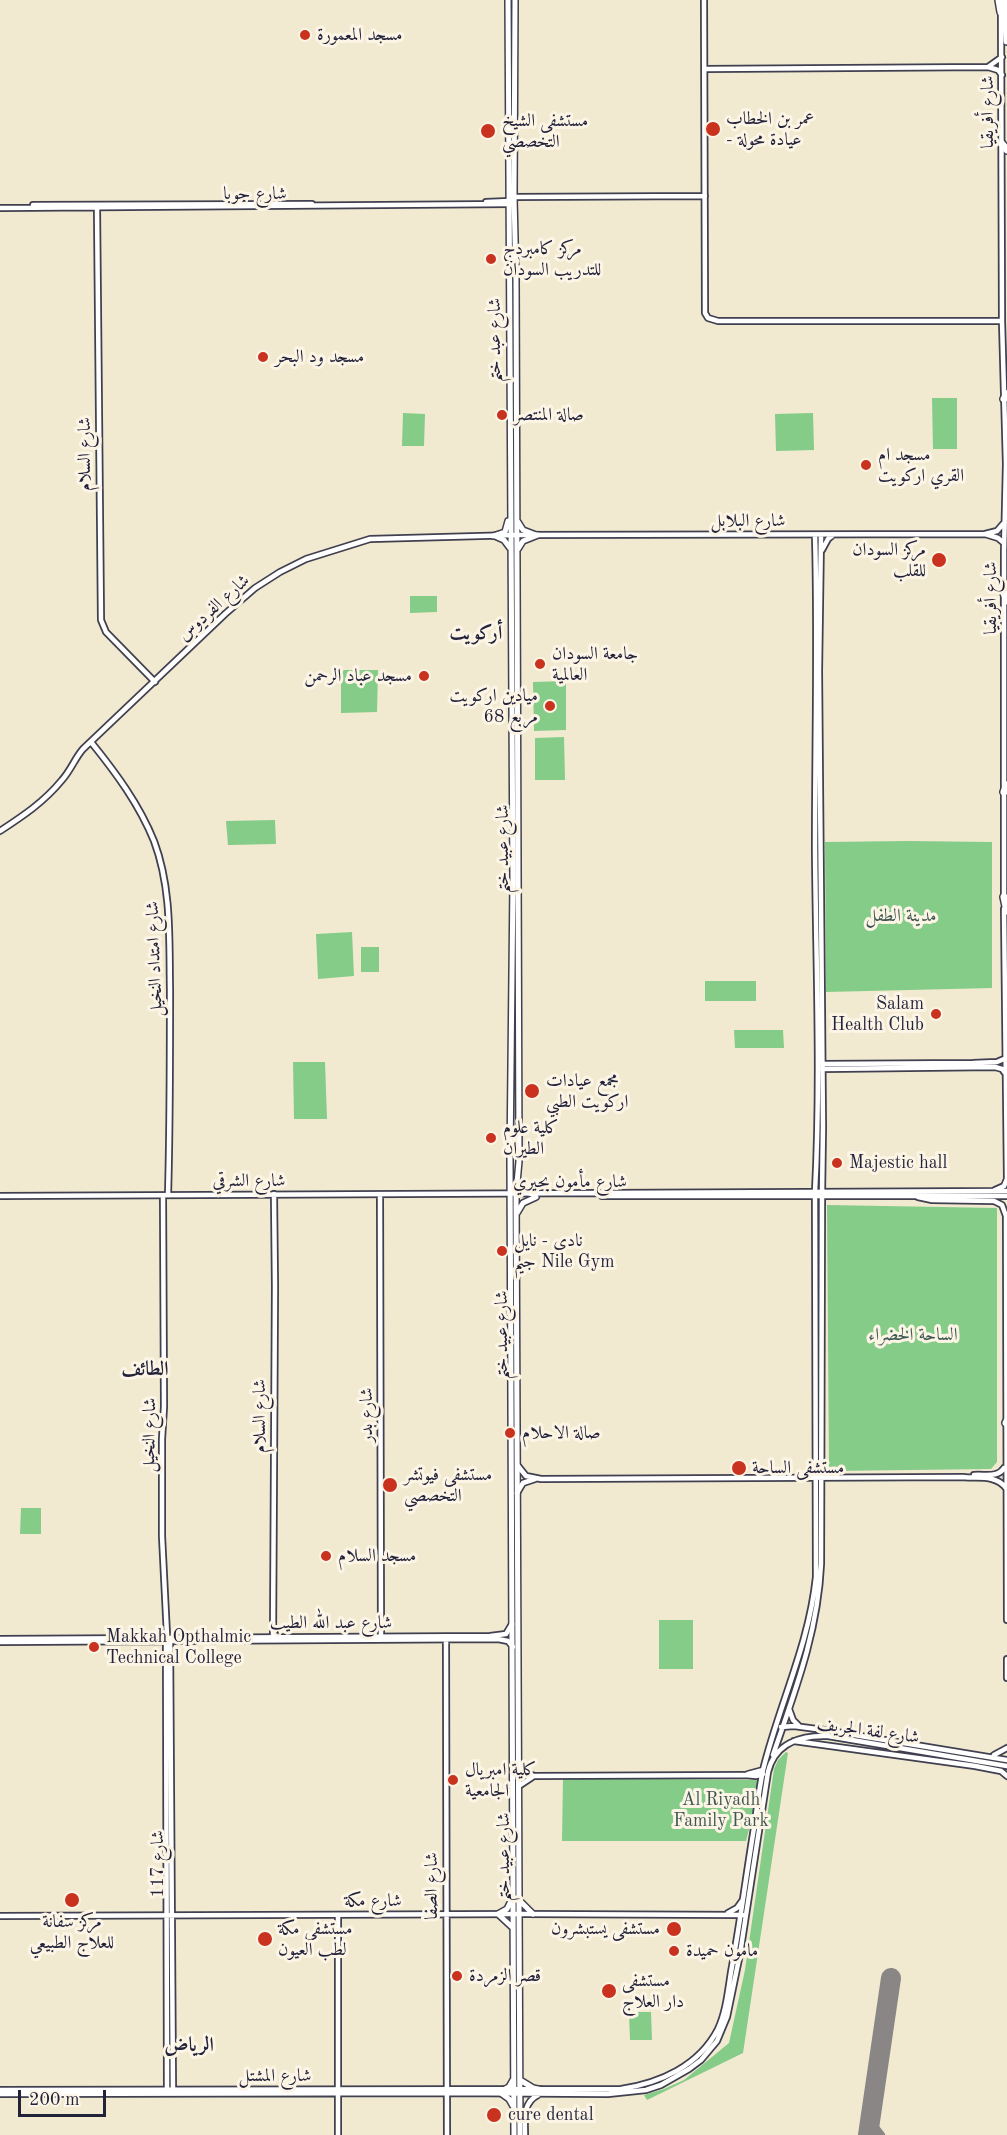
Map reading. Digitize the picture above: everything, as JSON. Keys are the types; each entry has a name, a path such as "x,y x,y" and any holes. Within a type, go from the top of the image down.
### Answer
{"highway":[{"path":"1001,12 1002,0"},
{"path":"1002,0 1007,41"},
{"path":"1002,144 1007,150"},
{"path":"1004,593 1007,601"},
{"path":"1004,897 1007,912"}],"main road":[{"name":"شارع عبد ختم","path":"508,0 512,54"},
{"name":"شارع عبد ختم","path":"514,535 516,519 511,201 512,54 515,0"},
{"name":"شارع عبد ختم","path":"513,293 510,510 514,535"},
{"path":"493,536 506,530 510,510"},
{"path":"516,519 523,530 538,535"},
{"name":"شارع عبيد ختم","path":"514,535 512,1624 519,1786 516,1899"},
{"path":"493,536 504,540 514,552 523,541 538,535"},
{"path":"514,1180 524,1191 534,1195"},
{"name":"شارع عبيد ختم","path":"512,1195 517,1214 518,1466 515,1696"},
{"path":"517,1214 523,1203 534,1195"},
{"name":"شارع عبيد ختم","path":"516,1705 517,2092 520,2135"},
{"path":"498,1914 507,1910 516,1899 533,1914"},
{"path":"498,1914 513,1928"},
{"name":"شارع عبيد ختم","path":"516,1914 513,1928 517,2080"},
{"path":"514,2109 511,2101 503,2092 517,2080 542,2092"},
{"name":"شارع عبيد ختم","path":"514,2135 514,2109 517,2092"}],"street":[{"path":"704,0 705,313 708,318 713,321 1002,321"},
{"name":"شارع أفريقيا","path":"995,1190 1004,1186 1007,1179 1004,897 1006,396 1002,321 1001,12"},
{"path":"988,68 1002,57"},
{"path":"705,69 988,68 998,70 1002,76"},
{"name":"شارع جوبا","path":"0,207 276,206 705,196"},
{"name":"شارع السلام","path":"97,207 101,620 106,632 155,682"},
{"path":"985,534 997,531 1004,521"},
{"path":"820,552 828,539 835,534"},
{"name":"شارع البلابل","path":"514,535 985,534 998,538 1004,543"},
{"name":"شارع الفردوس","path":"0,831 46,798 65,777 78,754 91,741 244,597 280,572 306,559 370,539 514,535"},
{"path":"818,535 820,552 819,671 824,1127 818,1194 814,1478 819,1564"},
{"path":"517,2092 646,2090 662,2085 689,2069 710,2051 723,2031 771,1761 789,1709 813,1618 819,1564 821,1478 815,850 818,535"},
{"name":"شارع امتداد النخيل","path":"91,741 121,780 141,813 157,851 165,885 170,931 166,1195"},
{"path":"822,1066 997,1062 1003,1061 1005,1057"},
{"path":"822,1066 995,1067 1002,1069 1005,1073"},
{"name":"شارع مأمون بحيري","path":"818,1194 1007,1191"},
{"name":"شارع السلام","path":"273,1639 274,1194"},
{"name":"شارع مأمون بحيري","path":"498,1194 1007,1196"},
{"name":"شارع الشرقي","path":"0,1196 498,1194"},
{"name":"شارع النخيل","path":"166,1195 162,1536 168,1638"},
{"name":"شارع بدر","path":"380,1195 381,1638"},
{"path":"915,1195 929,1200 997,1201 1004,1208 1006,1216"},
{"path":"1007,1203 1007,1620"},
{"path":"963,1478 998,1474 1004,1469 1006,1461"},
{"path":"518,1466 523,1474 535,1479"},
{"path":"821,1466 826,1475 832,1478"},
{"path":"517,1493 523,1483 535,1479 963,1478 994,1479 1006,1488"},
{"path":"608,2092 642,2086 678,2070 702,2051 718,2029 743,1915 743,1899 763,1772 813,1618"},
{"name":"شارع عبد الله الطيب","path":"446,1638 506,1634 512,1624"},
{"name":"شارع 117","path":"168,1638 170,2092"},
{"name":"شارع عبد الله الطيب","path":"0,1640 446,1638 504,1640 513,1647"},
{"name":"شارع الصفا","path":"446,1638 447,2135"},
{"path":"1007,1659 1007,1678"},
{"path":"789,1709 794,1722 801,1727"},
{"path":"776,1729 783,1726 801,1727 1007,1760"},
{"name":"شارع لفة الجريف","path":"771,1761 782,1748 794,1741 810,1736 828,1736 1007,1766"},
{"path":"794,1741 975,1766 1001,1771 1007,1776"},
{"path":"988,1756 998,1755 1007,1749"},
{"path":"518,1763 524,1772 534,1776 745,1775 763,1772"},
{"path":"519,1786 534,1776"},
{"path":"723,1915 737,1908 743,1899"},
{"name":"شارع مكة","path":"2,1915 168,1917 446,1914 743,1915"},
{"path":"338,1915 338,2135"},
{"path":"723,1915 733,1918 739,1925"},
{"name":"شارع المشتل","path":"0,2092 517,2092"},
{"path":"525,2135 527,2104 542,2092"}],"green space":[{"path":"932,398 957,398 957,449 933,449"},
{"path":"403,413 425,414 424,446 402,446"},
{"path":"813,413 814,450 776,451 775,414"},
{"path":"410,596 437,596 437,612 410,613"},
{"path":"344,670 378,670 377,712 341,713 341,673"},
{"name":"ميادين اركويت مربع 68","path":"566,681 566,730 534,731 533,682"},
{"path":"564,737 565,780 535,780 535,738"},
{"path":"275,820 276,844 228,845 226,821"},
{"name":"مدينة الطفل","path":"825,842 992,842 992,988 826,992"},
{"path":"352,932 354,976 318,979 316,934"},
{"path":"361,947 379,947 379,972 361,972"},
{"path":"705,981 756,981 756,1001 705,1001"},
{"path":"734,1030 783,1030 784,1048 735,1048"},
{"path":"293,1062 325,1062 327,1119 294,1119"},
{"name":"الساحة الخضراء","path":"827,1205 997,1208 997,1462 991,1469 829,1471"},
{"path":"21,1508 41,1508 41,1534 20,1534"},
{"path":"659,1620 693,1620 693,1669 659,1669"},
{"path":"786,1752 788,1753 743,2053 647,2100 644,2095 684,2080 729,2043 745,1970 774,1769 778,1760"},
{"name":"Al Riyadh Family Park","path":"563,1778 762,1780 746,1841 562,1841"},
{"path":"629,2012 651,2012 652,2040 630,2040"}],"taxiway":[{"path":"870,2121 881,2135"}],"runway":[{"path":"868,2135 891,1978"}],"place":[{"name":"مسجد المعمورة","path":"305,35"},
{"name":"عمر بن الخطاب - عيادة محولة","path":"713,129"},
{"name":"مستشفى الشيخ التخصصي","path":"488,131"},
{"name":"مركز كامبردج للتدريب السودان","path":"491,259"},
{"name":"مسجد ود البحر","path":"263,357"},
{"name":"صالة المنتصر","path":"502,415"},
{"name":"مسجد ام القري اركويت","path":"866,465"},
{"name":"مركز السودان للقلب","path":"939,560"},
{"name":"جامعة السودان العالمية","path":"540,664"},
{"name":"مسجد عباد الرحمن","path":"424,676"},
{"name":"ميادين اركويت مربع 68","path":"550,706"},
{"name":"Salam Health Club","path":"936,1014"},
{"name":"مجمع عيادات اركويت الطبي","path":"532,1091"},
{"name":"كلية علوم الطيران","path":"491,1138"},
{"name":"Majestic hall","path":"837,1163"},
{"name":"نادي - نايل جيم Nile Gym","path":"502,1251"},
{"name":"صالة الاحلام","path":"510,1433"},
{"name":"مستشفى الساحة","path":"739,1468"},
{"name":"مستشفى فيوتشر التخصصي","path":"390,1485"},
{"name":"مسجد السلام","path":"326,1556"},
{"name":"Makkah Opthalmic Technical College","path":"94,1647"},
{"name":"كلية امبريال الجامعية","path":"453,1780"},
{"name":"مركز سفانة للعلاج الطبيعي","path":"72,1900"},
{"name":"مستشفى يستبشرون","path":"674,1929"},
{"name":"مستشفى مكة لطب العيون","path":"265,1939"},
{"name":"مامون حميدة","path":"674,1951"},
{"name":"قصر الزمردة","path":"457,1976"},
{"name":"مستشفى دار العلاج","path":"609,1991"},
{"name":"cure dental","path":"494,2115"}],"district":[{"name":"أركويت","path":"476,634"},
{"name":"الطائف","path":"145,1370"},
{"name":"الرياض","path":"189,2046"}]}
